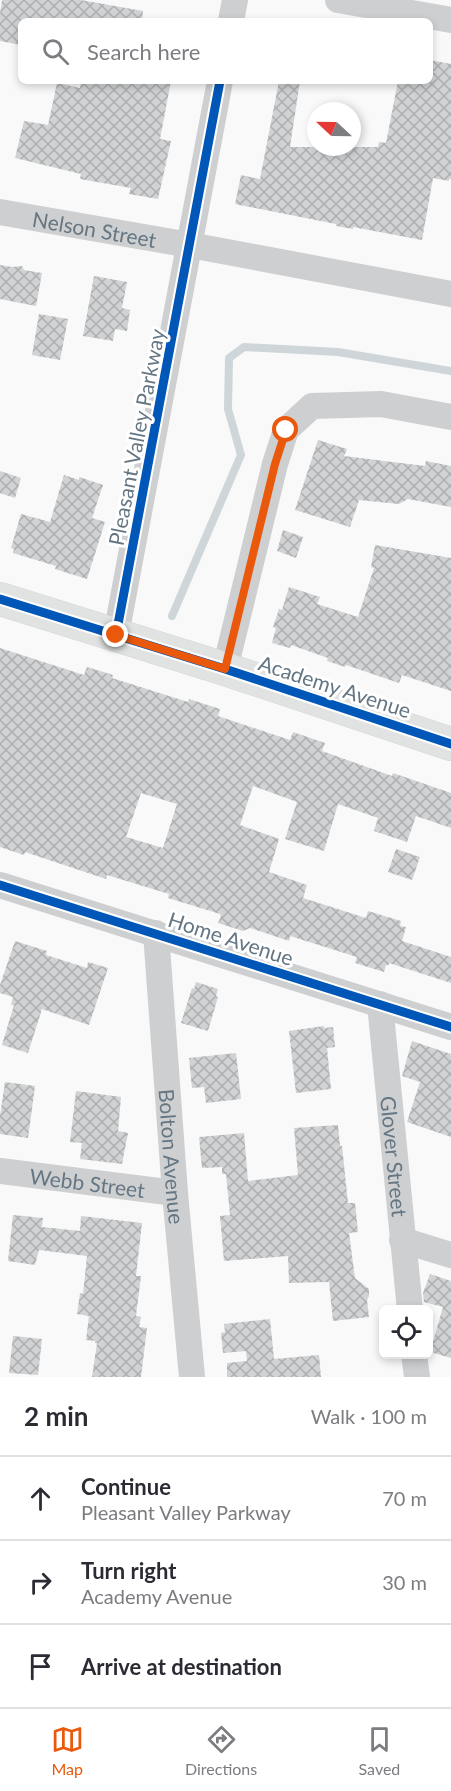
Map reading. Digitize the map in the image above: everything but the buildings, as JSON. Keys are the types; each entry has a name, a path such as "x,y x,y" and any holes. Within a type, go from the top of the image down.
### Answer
{"street":[{"path":"232,18 235,0"},
{"path":"338,0 451,20"},
{"name":"Pleasant Valley Parkway","path":"116,635 219,84"},
{"name":"Nelson Street","path":"0,212 190,245"},
{"path":"190,245 451,294"},
{"path":"225,669 275,464 286,430 312,406 381,404 451,417"},
{"name":"Academy Avenue","path":"0,599 225,669 451,744"},
{"name":"Home Avenue","path":"0,885 451,1027"},
{"name":"Bolton Avenue","path":"156,933 175,1192 192,1377"},
{"name":"Glover Street","path":"380,1004 409,1305"},
{"name":"Webb Street","path":"0,1171 175,1192"},
{"path":"402,1240 451,1255"},
{"path":"415,1359 417,1377"}],"waterway":[{"path":"172,616 241,455 228,409 229,358 244,347 338,352 451,371"}],"cycle path":[{"path":"116,635 219,84"},
{"path":"0,599 225,669 451,744"},
{"path":"0,885 451,1027"}],"route":[{"path":"116,635 225,669 275,464 286,430"}]}
